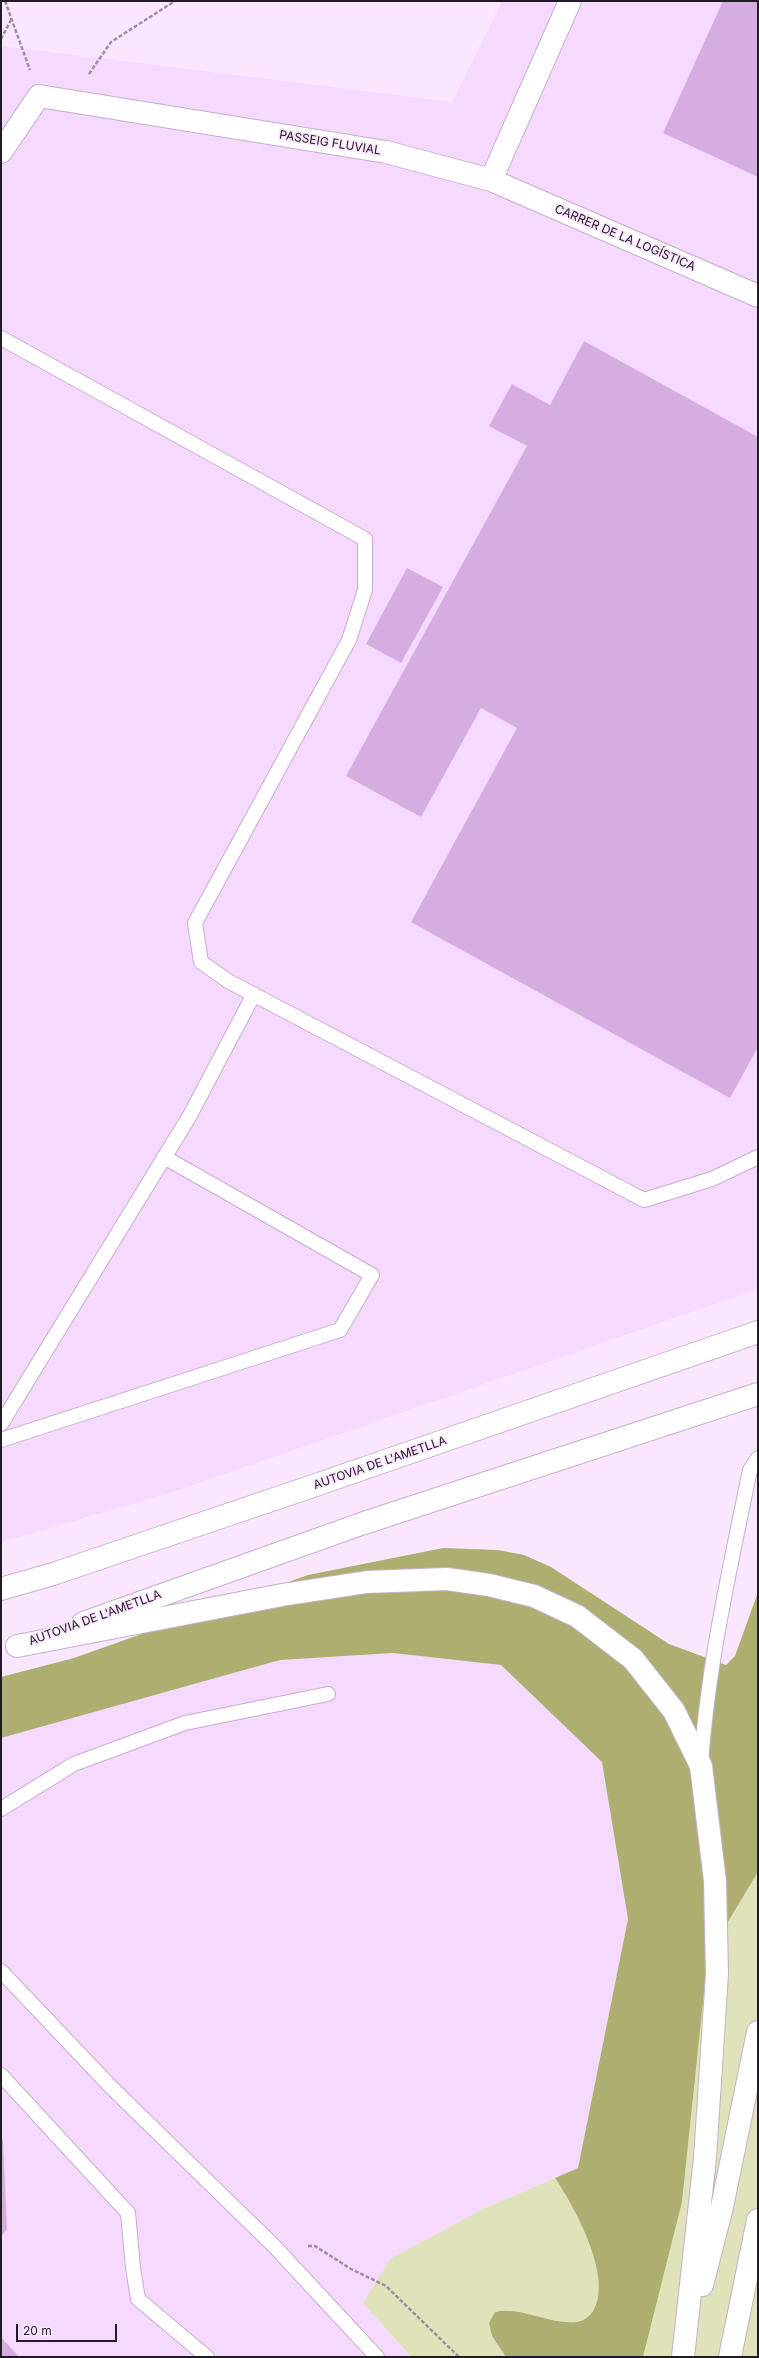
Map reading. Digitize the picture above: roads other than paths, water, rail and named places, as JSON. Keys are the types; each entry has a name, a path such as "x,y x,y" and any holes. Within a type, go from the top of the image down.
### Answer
{"main road":[{"path":"492,180 570,1"},
{"name":"PASSEIG FLUVIAL","path":"1,152 39,96 386,152 492,180"},
{"name":"CARRER DE LA LOGÍSTICA","path":"492,180 758,296"},
{"name":"AUTOVIA DE L'AMETLLA","path":"1,1589 53,1574 310,1487 758,1332"},
{"name":"AUTOVIA DE L'AMETLLA","path":"9,1649 357,1525 758,1394"},
{"path":"9,1649 282,1595 367,1582 447,1579 489,1585 534,1596 577,1616 633,1659 674,1711 701,1766 715,1881 717,1974 705,2158 684,2357"},
{"path":"684,2357 722,2207 758,2032"},
{"path":"730,2357 758,2220"}],"lane":[{"path":"1,338 365,539 365,590 349,640 196,923 201,962 228,981 644,1200 712,1179 758,1157"},
{"path":"1,1424 189,1117 254,994"},
{"path":"1,1440 340,1330 372,1275 164,1157"},
{"path":"701,1766 704,1721 723,1606 750,1470 758,1458"},
{"path":"1,1809 74,1764 185,1723 328,1694"},
{"path":"1,1971 111,2088 275,2247 377,2357"},
{"path":"1,2075 128,2213 133,2268 138,2299 207,2357"}]}
